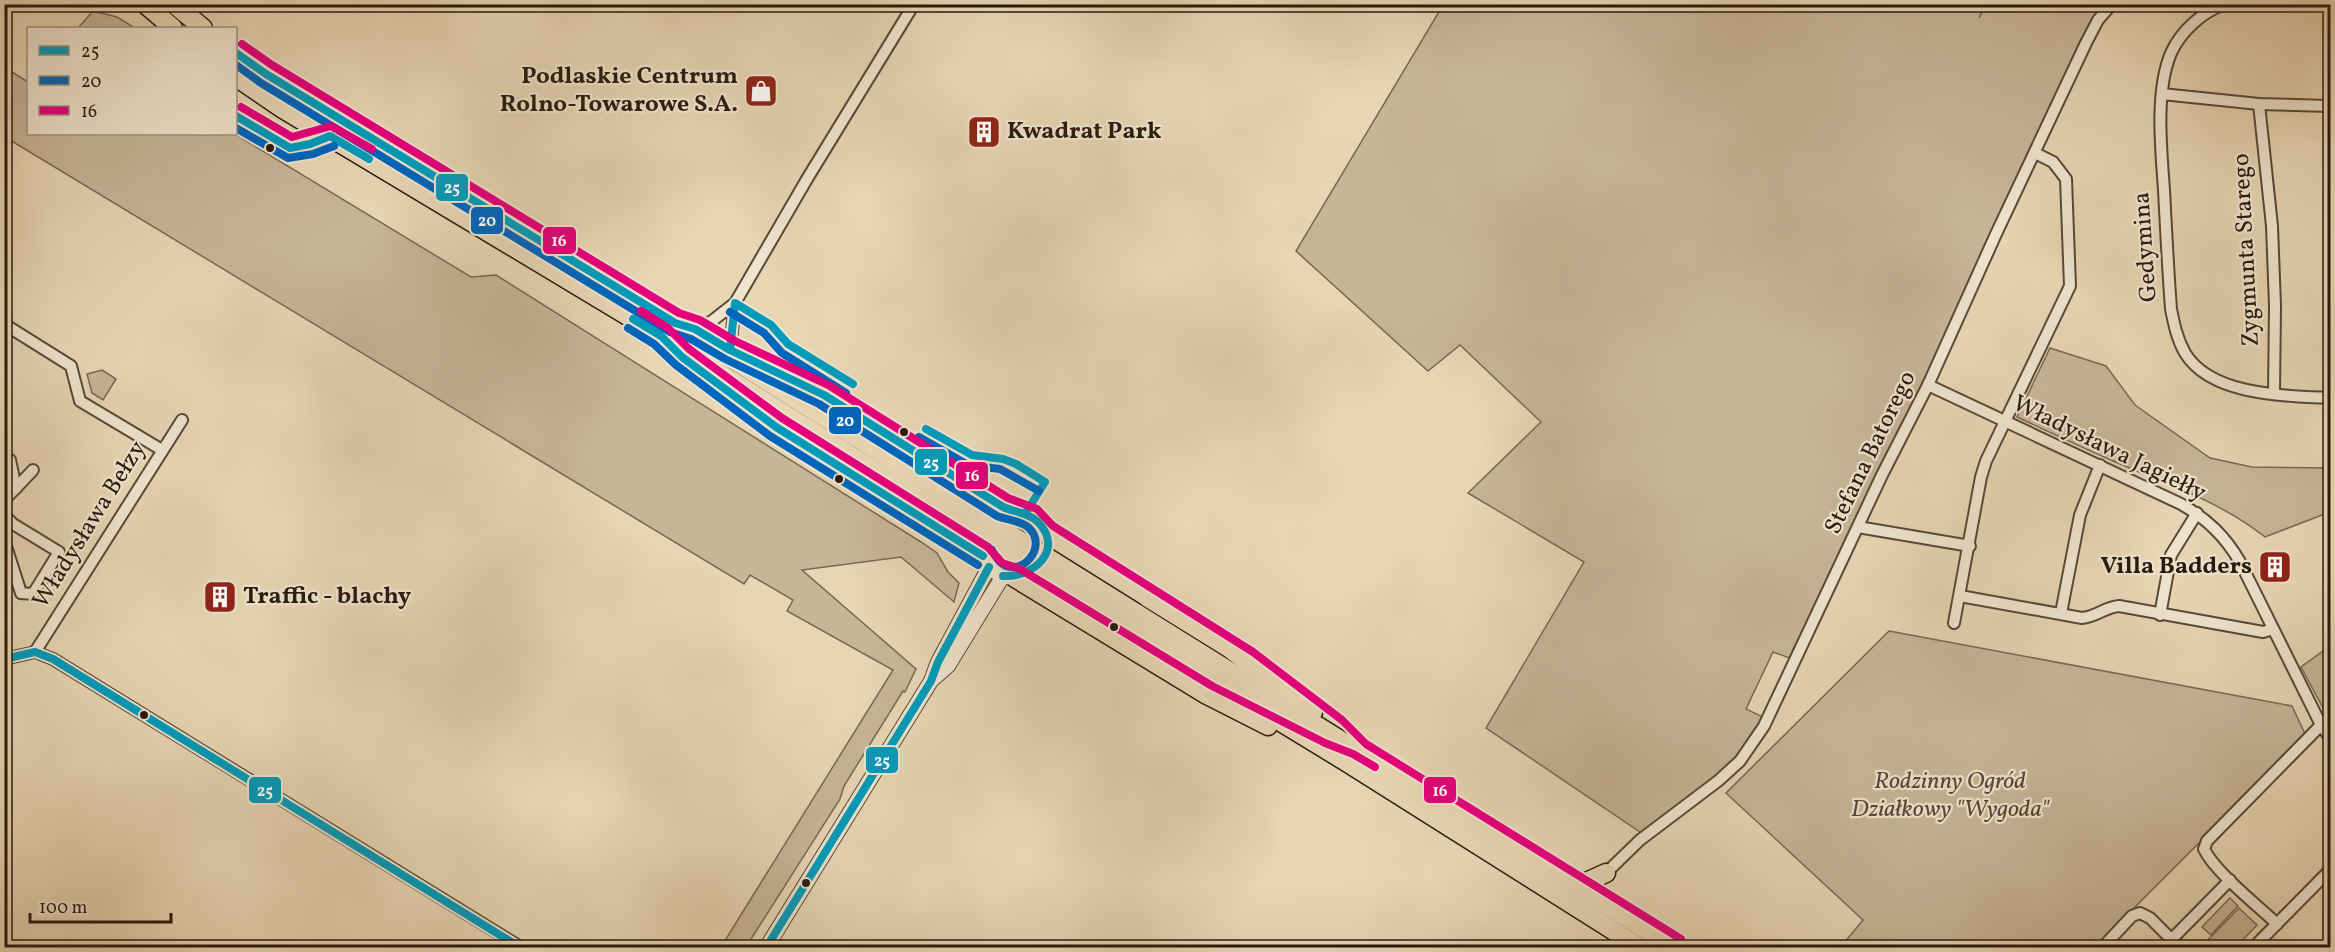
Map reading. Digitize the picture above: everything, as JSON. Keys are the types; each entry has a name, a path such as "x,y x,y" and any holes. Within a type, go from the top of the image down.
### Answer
{"highway":[{"path":"145,4 172,27"},
{"path":"174,4 202,27"},
{"path":"237,53 295,91 675,322 896,473"},
{"path":"237,78 283,108 661,336 896,473 1353,757 1572,883 1675,948"},
{"path":"675,322 695,329 730,350"},
{"path":"661,336 682,357 776,427 986,561"},
{"path":"1045,534 1247,660 1336,728 1353,757 1641,948"},
{"path":"1009,577 1207,695 1321,753 1353,757"},
{"path":"1572,883 1584,883 1606,873"},
{"path":"1606,873 1604,884 1609,907"}],"street":[{"path":"695,329 712,321 735,303 807,179 914,4"},
{"name":"Stefana Batorego","path":"1606,873 1640,840 1719,781 1740,761 1764,726 1928,385 2086,43 2098,20 2112,4"},
{"name":"Gedymina","path":"2224,4 2194,23 2179,39 2167,64 2162,94 2162,160 2170,309 2176,332 2186,354 2202,372 2224,384 2274,393 2331,398"},
{"path":"2326,4 2331,7"},
{"path":"2162,94 2259,104 2331,106"},
{"name":"Zygmunta Starego","path":"2259,104 2272,226 2275,306 2274,393"},
{"path":"1954,623 1981,477 1986,461 2070,286 2066,179 2053,162 2035,153"},
{"path":"735,303 730,350 824,395 1011,512 1025,514 1032,518 1045,534 1046,552 1043,560 1032,573 1009,577 986,561"},
{"path":"6,321 71,366 80,400 162,450"},
{"name":"Władysława Jagiełły","path":"1928,385 2198,513 2229,543 2321,725 2331,738"},
{"name":"Władysława Bełzy","path":"35,652 182,420"},
{"path":"10,460 16,488"},
{"path":"2061,613 2080,515 2100,465"},
{"path":"4,500 33,470"},
{"path":"766,948 931,681 986,561 981,541 986,527 997,516 1011,512"},
{"path":"2160,615 2171,555 2198,513"},
{"path":"4,515 13,524 59,552 33,594 21,593 4,540 13,524"},
{"path":"1858,527 1970,546"},
{"path":"931,681 948,666 1009,577"},
{"path":"1960,596 2082,618 2119,606 2262,632 2272,629"},
{"path":"4,659 35,652 52,659 204,750 522,948"},
{"path":"2277,924 2230,880 2207,856 2204,849 2207,841 2321,725"},
{"path":"2253,948 2331,870"},
{"path":"2172,939 2230,880"},
{"path":"2102,948 2132,916 2140,913 2150,918 2180,948"}],"green space":[{"path":"1443,5 1985,5 1979,18 1986,5 2112,5 2099,19 1795,660 1773,652 1746,709 1767,719 1739,761 1646,836 1486,728 1584,562 1468,493 1541,422 1460,345 1428,371 1296,251"},
{"path":"93,11 117,17 133,27 79,27"},
{"path":"4,67 27,81 27,135 237,135 471,277 496,275 937,553 948,572 959,583 954,602 901,557 802,570 916,669 905,692 903,691 844,786 840,799 746,947 721,947 893,670 787,611 793,600 750,575 744,584 5,137"},
{"path":"2050,348 2106,366 2135,405 2210,458 2252,467 2330,468 2330,512 2265,537 2211,503 2017,417"},
{"path":"102,370 116,379 103,400 92,393 87,374"},
{"name":"Rodzinny Ogród Działkowy \"Wygoda\"","path":"1889,631 2292,706 2306,736 2095,947 1851,947 1844,943 1863,920 1726,793"},
{"path":"2330,646 2330,721 2301,667"},
{"path":"2230,898 2238,906 2211,935 2202,927"},
{"path":"2239,908 2257,925 2236,947 2201,947"},
{"path":"710,941 721,947 706,947"}],"transit line":[{"name":"16","path":"242,44 272,65 679,313 700,320 735,341 830,386 1008,498 1037,509 1053,526 1253,652 1342,720 1366,744 1681,939"},
{"name":"25","path":"237,54 266,74 675,323 695,329 730,350 824,395 1003,507 1034,519 1045,532 1048,543 1047,552 1042,560 1025,572 1003,576"},
{"name":"20","path":"237,66 261,83 670,332 691,339 725,359 819,404 997,516 1026,526 1034,536 1036,544 1030,559 1016,567 1000,562 992,550"},
{"name":"16","path":"241,107 292,137 331,126 372,149"},
{"name":"25","path":"237,117 290,148 310,144 330,136 369,159"},
{"name":"20","path":"237,129 288,158 313,154 334,146"},
{"name":"25","path":"730,350 735,303 771,325 788,344 853,384"},
{"name":"16","path":"641,311 668,328 689,349 782,418 988,547 1002,563 1020,569 1212,686 1325,743 1353,754 1375,767"},
{"name":"20","path":"730,312 764,333 782,353 846,393"},
{"name":"25","path":"633,319 661,336 682,357 776,427 983,556"},
{"name":"20","path":"628,328 654,344 676,365 770,436 978,565"},
{"name":"25","path":"926,429 972,455 1003,459 1016,464 1045,482 1025,514"},
{"name":"20","path":"919,437 968,465 1000,469 1039,491"},
{"name":"25","path":"766,948 931,681 938,662 989,567"},
{"name":"25","path":"4,659 35,652 53,659 521,948"}],"place":[{"name":"Podlaskie Centrum Rolno-Towarowe S.A.","path":"761,91"},
{"name":"Kwadrat Park","path":"984,132"},
{"name":"Villa Badders","path":"2275,567"},
{"name":"Traffic - blachy","path":"220,597"}]}
